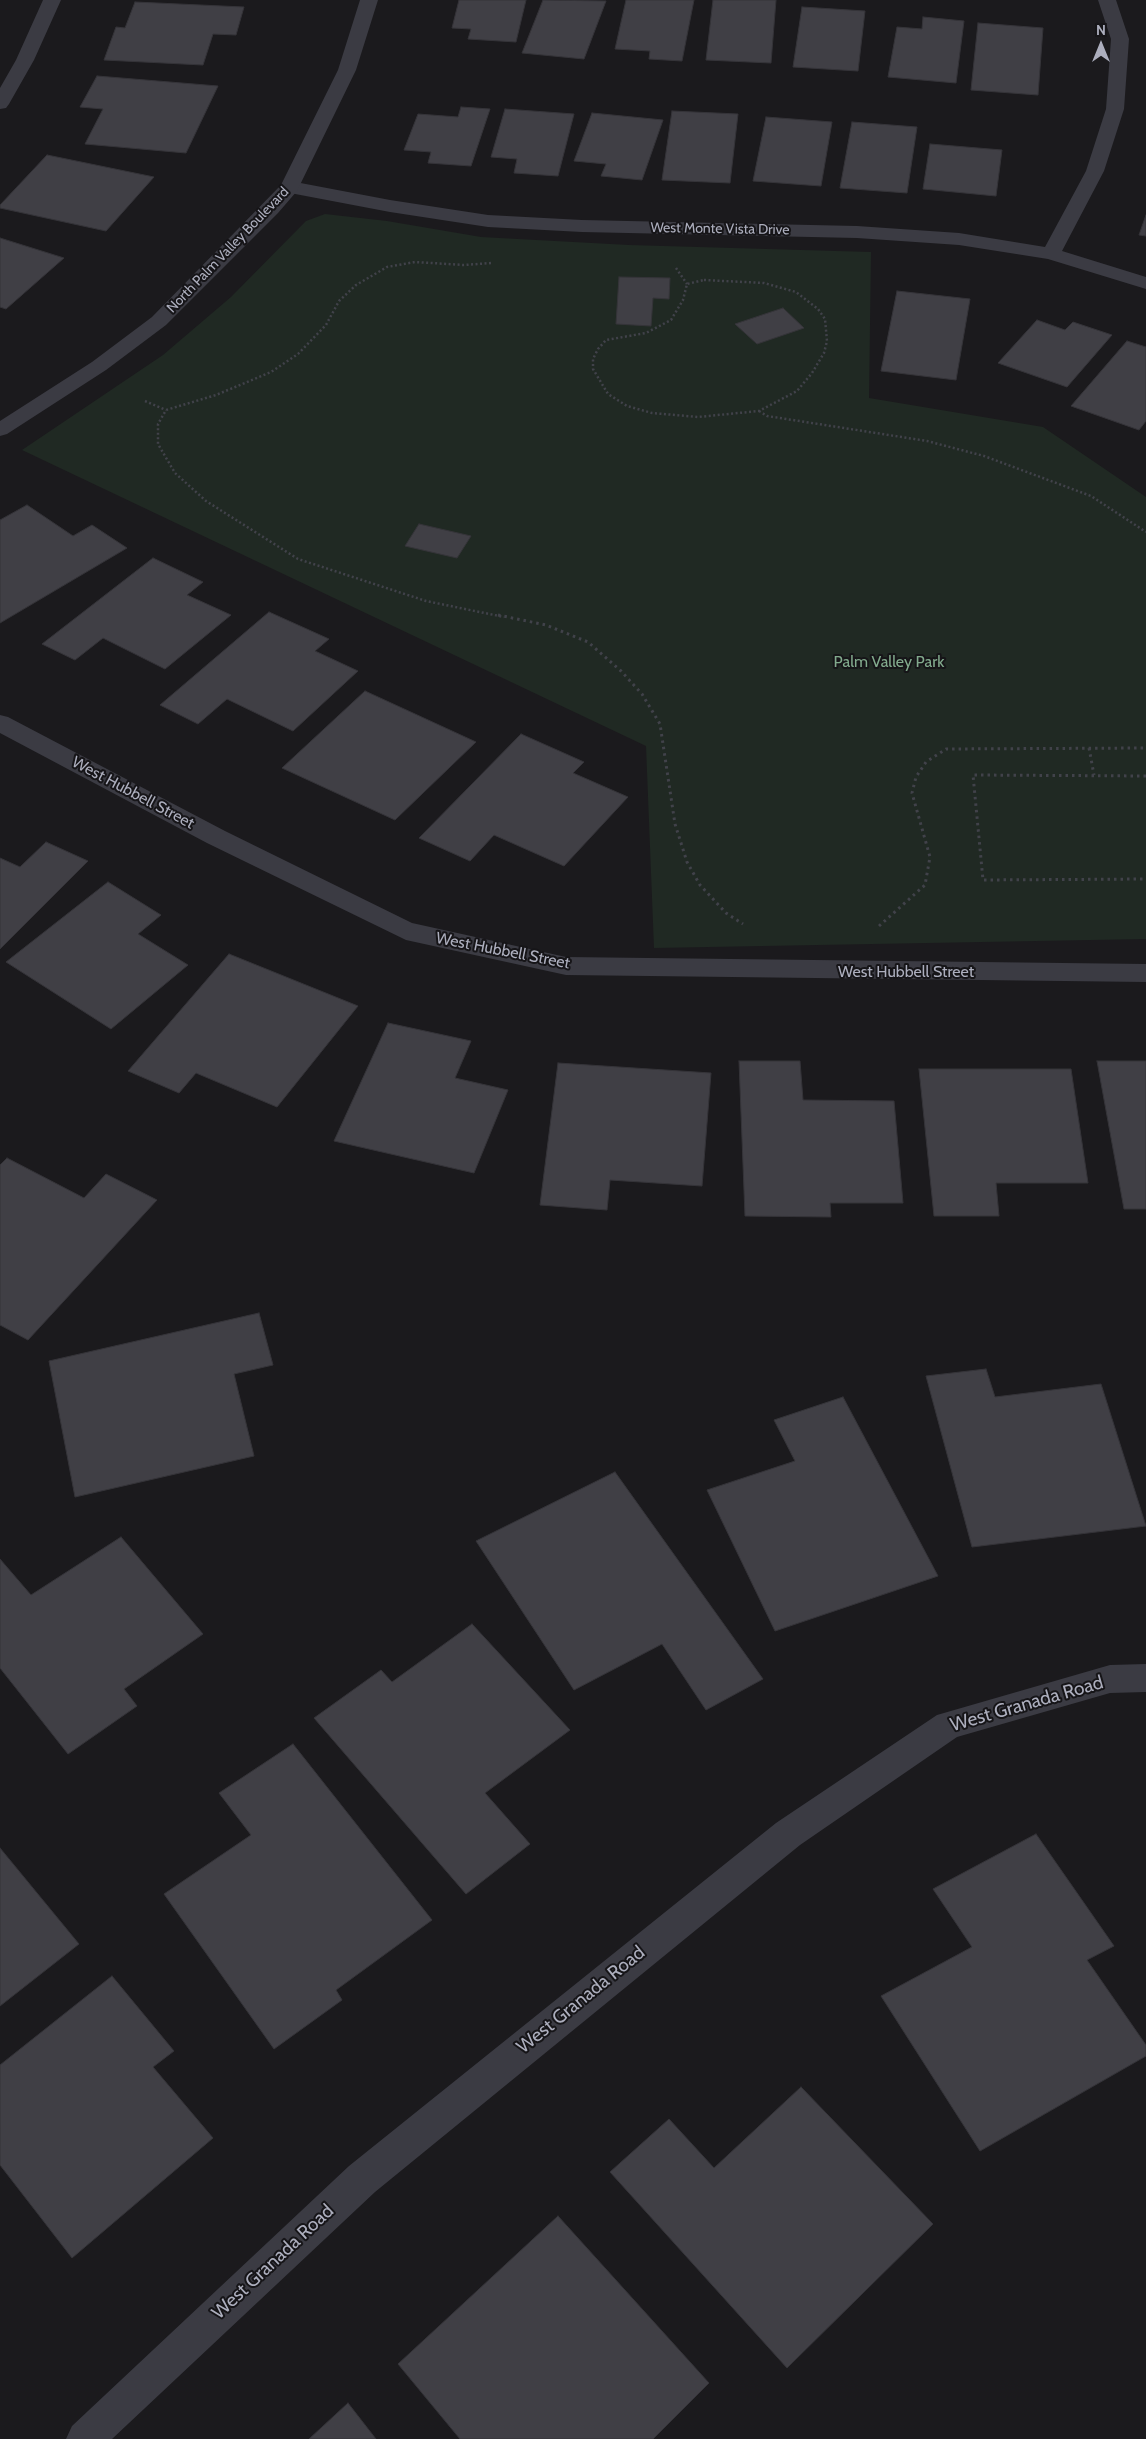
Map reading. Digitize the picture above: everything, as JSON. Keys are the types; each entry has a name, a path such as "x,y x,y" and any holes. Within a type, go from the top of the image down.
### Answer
{"street":[{"path":"0,104 25,60 52,0"},
{"name":"North Palm Valley Boulevard","path":"0,430 99,366 158,321 236,245 290,187 347,70 369,0"},
{"path":"1052,254 1096,171 1115,109 1120,39 1107,0"},
{"name":"West Monte Vista Drive","path":"290,187 390,206 488,221 582,226 857,232 959,239 1052,254 1146,283"},
{"name":"West Hubbell Street","path":"0,723 216,837 406,931 566,966 841,971 1146,973"},
{"name":"West Granada Road","path":"86,2439 362,2179 788,1834 948,1725 1110,1679 1146,1678"}],"path":[{"path":"494,263 464,265 415,262 387,267 356,285 339,302 326,325 304,348 271,372 216,395 184,403 166,410 158,424 158,444 175,473 206,501 298,559 426,600 546,626 588,642 621,671 642,694 660,724 675,824 687,862 700,885 726,913 748,928"},
{"path":"682,264 673,264 687,284 683,300 671,320 646,333 606,340 598,349 593,359 593,369 608,394 627,406 652,413 698,417 759,411 797,391 812,373 824,353 827,341 825,319 818,309 796,292 764,283 704,280 687,284"},
{"path":"145,401 166,410"},
{"path":"759,411 767,416 927,441 984,456 1090,496 1146,532"},
{"path":"1089,748 1094,775"},
{"path":"877,928 925,885 930,857 912,793 916,777 926,762 946,749 1146,748"},
{"path":"1146,776 972,775 983,880 1146,879"}],"green space":[{"name":"Palm Valley Park","path":"325,214 387,221 481,237 629,245 871,252 869,398 1043,427 1146,497 1146,939 654,948 646,746 22,450 163,355 231,297 306,221"}],"building":[{"path":"459,0 526,0 516,42 468,39 471,29 452,28"},
{"path":"543,0 606,1 584,59 522,53"},
{"path":"626,0 694,0 682,61 649,59 650,51 615,49"},
{"path":"713,0 776,0 771,63 706,60"},
{"path":"135,2 244,7 236,35 213,34 203,65 104,60 116,27 125,28"},
{"path":"802,7 865,11 858,71 793,67"},
{"path":"923,17 964,21 956,83 888,77 897,27 922,29"},
{"path":"978,23 1043,28 1038,95 971,90"},
{"path":"97,76 218,86 186,153 85,144 103,109 80,107"},
{"path":"461,107 490,109 471,166 428,163 431,152 404,150 418,114 458,117"},
{"path":"505,109 574,114 558,176 514,173 517,159 491,157"},
{"path":"672,111 738,114 730,183 662,180"},
{"path":"592,113 663,120 642,180 601,176 606,164 574,161"},
{"path":"766,117 832,122 821,186 753,181"},
{"path":"852,122 917,127 907,193 840,188"},
{"path":"930,144 1002,150 996,196 923,189"},
{"path":"47,155 154,177 106,231 0,208 0,205"},
{"path":"1146,215 1146,236 1139,235"},
{"path":"0,238 64,258 6,309 0,307"},
{"path":"619,277 670,278 669,299 653,298 651,326 616,324"},
{"path":"897,291 970,299 956,380 881,371"},
{"path":"783,308 804,328 757,344 735,324"},
{"path":"1037,320 1065,330 1073,322 1112,335 1067,387 998,363"},
{"path":"1127,341 1146,347 1146,421 1139,430 1071,406"},
{"path":"27,505 73,536 92,525 127,548 0,623 0,520"},
{"path":"419,524 471,536 457,558 405,546"},
{"path":"153,558 203,582 187,595 231,615 165,669 103,638 75,660 42,644"},
{"path":"269,612 329,639 315,651 358,671 293,731 227,699 198,724 160,705"},
{"path":"365,691 476,742 395,820 282,768"},
{"path":"521,734 584,762 573,773 628,797 564,866 494,835 470,861 419,838"},
{"path":"46,842 88,861 0,949 0,858 20,867"},
{"path":"108,882 161,915 138,934 188,965 111,1029 6,962"},
{"path":"229,954 358,1006 277,1107 196,1073 179,1093 128,1071"},
{"path":"388,1023 471,1041 455,1078 508,1090 474,1173 334,1141"},
{"path":"739,1061 800,1061 803,1100 894,1101 903,1203 830,1203 831,1217 745,1216"},
{"path":"1097,1061 1146,1061 1146,1209 1124,1209"},
{"path":"558,1063 711,1073 702,1186 610,1180 607,1210 540,1205"},
{"path":"919,1069 1071,1069 1088,1183 996,1183 999,1216 934,1216"},
{"path":"7,1158 84,1198 106,1174 157,1200 28,1340 0,1325 0,1165"},
{"path":"259,1313 273,1365 234,1374 254,1456 75,1497 49,1361"},
{"path":"986,1369 995,1397 1101,1384 1146,1526 972,1547 926,1376"},
{"path":"843,1397 938,1576 775,1631 707,1490 795,1461 774,1420"},
{"path":"615,1472 763,1679 706,1710 662,1644 574,1690 476,1541"},
{"path":"121,1537 203,1634 124,1689 137,1706 68,1754 0,1668 0,1559 31,1595"},
{"path":"472,1624 570,1730 485,1793 530,1844 466,1894 314,1718 381,1670 392,1682"},
{"path":"293,1744 432,1920 336,1990 342,2000 274,2049 164,1894 251,1835 219,1793"},
{"path":"1036,1834 1114,1946 1087,1960 1146,2045 1146,2056 980,2151 881,1996 972,1947 933,1889"},
{"path":"0,1848 79,1944 0,2006"},
{"path":"112,1976 174,2051 153,2067 213,2138 72,2258 0,2165 0,2065"},
{"path":"801,2087 933,2224 787,2368 610,2172 669,2119 714,2168"},
{"path":"558,2216 709,2383 653,2439 460,2439 398,2364"},
{"path":"348,2403 376,2439 309,2439"}]}
